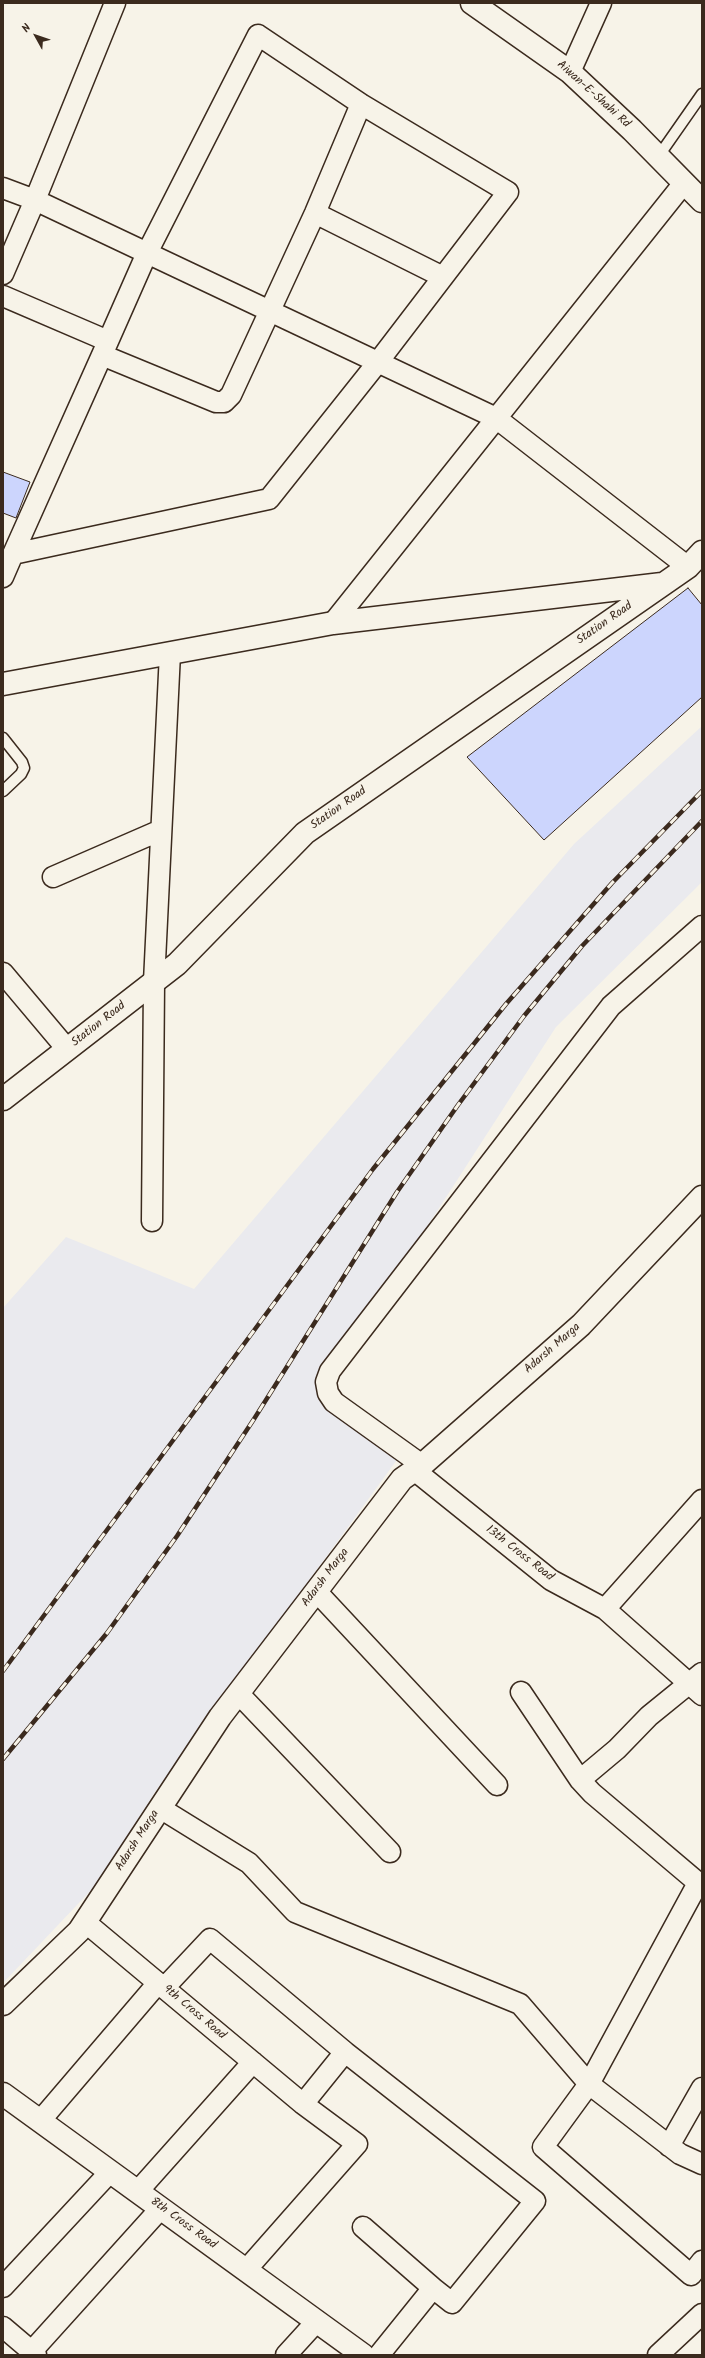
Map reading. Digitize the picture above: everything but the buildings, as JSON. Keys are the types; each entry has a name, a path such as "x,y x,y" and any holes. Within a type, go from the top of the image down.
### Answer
{"main road":[{"name":"Aiwan-E-Shahi Rd","path":"472,3 570,72 702,201"},
{"name":"Station Road","path":"3,1099 177,964 305,833 664,583 695,559"},
{"path":"3,684 332,623 664,583"},
{"name":"Adarsh Marga","path":"3,2004 79,1931 238,1693 402,1479 418,1467 581,1325 702,1197"},
{"name":"8th Cross Road","path":"3,2094 364,2355"}],"street":[{"path":"3,274 35,200 115,3"},
{"path":"570,72 601,3"},
{"path":"3,577 13,554 105,348 147,253 258,35 361,104 508,192 378,362 269,499 13,554"},
{"path":"3,296 216,402 224,402 231,395 268,310 315,213 361,104"},
{"path":"332,623 684,182"},
{"path":"3,188 35,200 496,418 695,559"},
{"path":"315,213 443,277"},
{"path":"152,1221 154,982 170,653"},
{"path":"53,877 161,830"},
{"name":"13th Cross Road","path":"698,1684 604,1609 551,1580 418,1467 334,1402 328,1393 326,1382 330,1372 611,1006 702,926"},
{"path":"3,973 67,1049"},
{"path":"604,1609 702,1500"},
{"path":"316,1591 498,1785"},
{"path":"580,1780 617,1749 649,1716 698,1684"},
{"path":"521,1692 580,1780 592,1793 700,1884 589,2084 543,2147 691,2275 702,2261"},
{"path":"238,1693 390,1852"},
{"path":"160,1808 249,1863 295,1912 520,2004 589,2084 680,2154 702,2164"},
{"name":"9th Cross Road","path":"85,1922 303,2104 357,2144 246,2270"},
{"path":"40,2121 161,1985 210,1939 345,2052 535,2201 452,2303 363,2227"},
{"path":"303,2104 345,2052"},
{"path":"138,2191 253,2062"},
{"path":"669,2146 702,2088"},
{"path":"3,2287 110,2172"},
{"path":"3,2327 34,2353 161,2208"},
{"path":"379,2355 433,2288"},
{"path":"658,2355 702,2314"},
{"path":"286,2355 317,2321"}],"lane":[{"path":"658,157 702,94"},
{"path":"3,738 22,762 24,768 21,774 3,791"}],"shaded area":[{"path":"702,726 702,882 556,1027 328,1380 399,1457 155,1792 96,1885 3,1983 3,1308 66,1237 194,1289 574,844"}],"railway":[{"path":"3,1671 373,1169 506,1004 612,883 702,791"},
{"path":"3,1759 107,1633 177,1536 254,1419 397,1192 458,1105 524,1016 582,946 702,821"}]}
